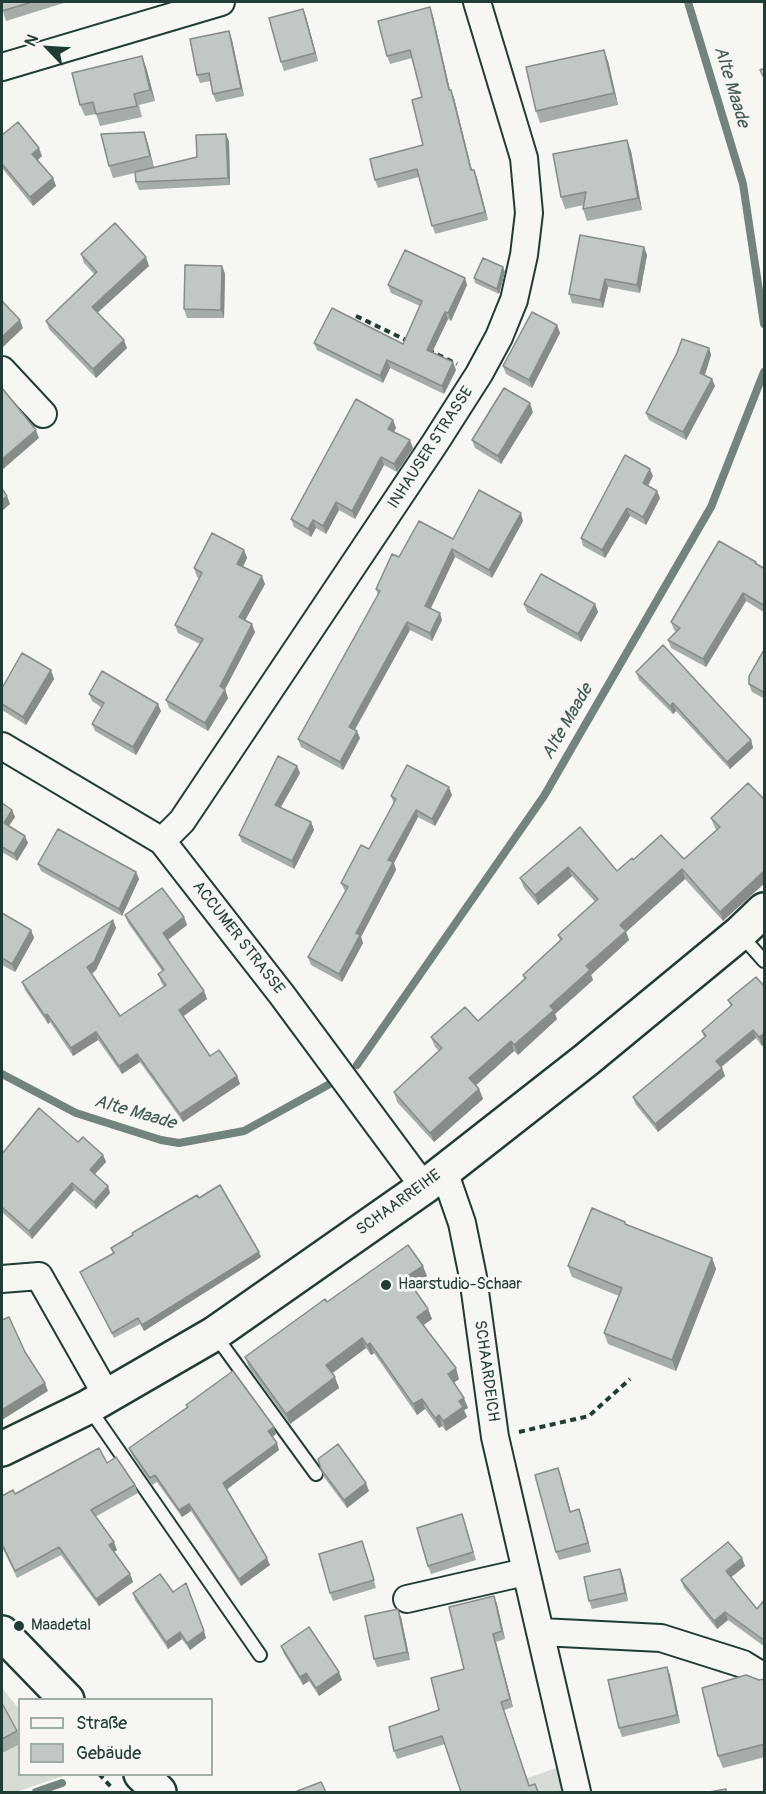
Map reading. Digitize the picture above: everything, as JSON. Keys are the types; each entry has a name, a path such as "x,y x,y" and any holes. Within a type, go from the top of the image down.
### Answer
{"main road":[{"name":"SCHAARREIHE","path":"2,1449 98,1402 214,1334 434,1179 586,1060 765,910"},
{"path":"2,1633 65,1698"},
{"path":"143,1776 159,1792"}],"street":[{"path":"2,67 220,2"},
{"name":"INHAUSER STRASSE","path":"162,841 182,821 435,443 479,374 499,336 514,300 524,255 529,213 524,158 477,2"},
{"path":"2,370 43,414"},
{"name":"ACCUMER STRASSE","path":"2,747 162,841 282,995 434,1179"},
{"name":"SCHAARDEICH","path":"434,1179 462,1223 473,1277 495,1437 577,1792"},
{"path":"2,1279 39,1276 98,1402"},
{"path":"407,1599 525,1572"},
{"path":"541,1632 661,1638 743,1664 765,1677"}],"lane":[{"path":"740,933 765,961"},
{"path":"214,1334 316,1473"},
{"path":"98,1402 260,1655"}],"path":[{"path":"356,316 479,374"},
{"path":"495,1437 589,1416 630,1379"},
{"path":"101,1776 117,1792"}],"shaded area":[{"path":"2,1688 18,1708 18,1776 63,1776 16,1792 2,1792"},
{"path":"570,1763 577,1792 488,1792"}],"building":[{"path":"2,2 32,2 2,11"},
{"path":"430,7 449,90 451,90 471,170 474,170 485,212 432,226 417,169 375,180 370,159 423,145 412,100 422,97 410,50 387,56 378,21"},
{"path":"303,9 315,53 281,62 269,18"},
{"path":"229,31 241,88 213,94 209,73 197,75 190,39"},
{"path":"604,50 614,93 536,111 526,67"},
{"path":"142,56 150,90 134,94 137,106 96,114 93,102 80,105 72,73"},
{"path":"765,68 765,80 760,70"},
{"path":"18,122 39,148 32,154 53,178 30,197 2,164 2,135"},
{"path":"144,132 150,156 109,166 101,134"},
{"path":"226,134 228,178 136,182 135,172 197,157 196,135"},
{"path":"627,140 638,198 583,209 586,192 561,197 553,154"},
{"path":"115,223 146,257 92,307 124,340 93,369 46,321 97,272 81,254"},
{"path":"580,235 644,247 637,285 605,279 600,300 569,294"},
{"path":"405,250 465,278 448,313 445,312 427,350 453,362 442,386 387,360 380,376 314,343 332,308 403,344 422,301 388,285"},
{"path":"483,258 503,267 497,289 474,278"},
{"path":"185,265 222,266 221,310 184,309"},
{"path":"2,301 20,320 2,337"},
{"path":"532,312 557,325 529,380 503,366"},
{"path":"682,339 709,348 700,373 712,379 683,432 646,413"},
{"path":"2,388 36,430 2,459"},
{"path":"504,388 530,403 498,456 472,440"},
{"path":"356,399 393,420 388,429 410,440 394,464 381,457 352,511 336,502 323,526 313,520 308,529 291,519"},
{"path":"625,455 650,469 643,483 657,491 643,517 627,508 602,550 581,538"},
{"path":"2,489 7,496 2,500"},
{"path":"479,490 521,513 489,570 452,549 425,606 440,613 430,633 407,622 349,727 357,731 340,762 298,739 380,591 376,589 392,554 399,557 419,521 453,539"},
{"path":"212,533 244,550 237,564 262,576 239,617 252,624 220,686 225,690 205,723 166,700 203,639 175,625 202,573 194,568"},
{"path":"719,541 765,569 765,606 743,593 703,659 668,640 680,628 671,622"},
{"path":"541,574 595,604 578,634 524,604"},
{"path":"663,645 751,740 727,762 673,703 670,706 636,672"},
{"path":"765,648 765,693 749,684 749,676"},
{"path":"22,653 51,670 23,717 2,704 2,688"},
{"path":"102,671 158,704 133,747 92,724 104,703 89,694"},
{"path":"278,756 297,766 275,805 311,822 292,861 239,835"},
{"path":"407,765 449,787 432,819 416,810 388,860 393,862 356,933 360,935 339,974 308,957 348,887 341,883 361,845 369,849 396,799 391,796"},
{"path":"748,783 765,800 765,870 720,912 682,869 620,925 626,931 586,966 590,970 550,1006 554,1010 514,1045 511,1041 469,1078 479,1089 430,1133 394,1092 442,1048 431,1037 465,1007 478,1021 526,978 523,975 562,939 558,935 598,899 568,867 535,895 520,878 580,827 617,871 661,835 684,859 720,827 711,818"},
{"path":"2,803 12,810 4,823 25,836 14,854 2,847"},
{"path":"58,829 136,872 119,909 38,864"},
{"path":"162,888 184,917 163,933 204,991 179,1010 210,1056 219,1050 237,1076 180,1114 137,1054 119,1066 96,1032 71,1048 47,1014 45,1016 22,982 113,920 94,962 87,967 120,1016 166,985 158,974 164,970 125,915"},
{"path":"2,913 31,930 12,964 2,958"},
{"path":"756,977 765,987 765,1033 759,1037 753,1030 716,1061 722,1068 655,1124 633,1097 706,1036 702,1031 732,1005 728,1000"},
{"path":"39,1108 78,1142 83,1137 103,1155 90,1170 108,1186 94,1202 72,1183 29,1231 2,1207 2,1154"},
{"path":"220,1185 259,1252 142,1325 138,1318 112,1333 80,1272 114,1253 111,1248 133,1235 132,1233 197,1195 199,1198"},
{"path":"592,1208 625,1224 712,1258 672,1360 604,1333 622,1288 568,1266"},
{"path":"408,1245 423,1266 406,1277 428,1309 417,1317 456,1368 448,1374 464,1398 459,1401 463,1407 443,1421 439,1415 435,1418 422,1399 413,1404 370,1343 367,1345 362,1338 326,1365 335,1377 286,1414 245,1357 325,1299 327,1302"},
{"path":"9,1317 25,1352 45,1383 2,1410 2,1320"},
{"path":"233,1371 274,1427 268,1431 277,1443 223,1483 267,1558 239,1579 189,1504 179,1510 155,1475 150,1478 129,1448 188,1407 186,1405"},
{"path":"338,1444 366,1483 344,1500 321,1469 318,1459"},
{"path":"99,1448 107,1463 116,1457 135,1485 91,1510 114,1542 109,1545 130,1574 96,1599 59,1547 15,1571 2,1544 2,1496 13,1490 15,1494"},
{"path":"558,1468 570,1512 579,1509 588,1543 556,1552 535,1475"},
{"path":"462,1514 473,1552 428,1566 417,1528"},
{"path":"362,1541 374,1580 330,1593 319,1554"},
{"path":"728,1542 742,1558 726,1571 757,1609 765,1599 765,1641 725,1612 714,1621 681,1580"},
{"path":"620,1569 625,1593 589,1601 584,1577"},
{"path":"160,1574 173,1592 186,1583 204,1631 187,1643 180,1632 166,1642 133,1593"},
{"path":"494,1596 502,1631 493,1634 510,1699 501,1702 529,1786 535,1784 538,1792 461,1792 442,1736 394,1751 389,1727 439,1710 431,1678 464,1669 449,1607"},
{"path":"398,1609 407,1652 374,1659 365,1616"},
{"path":"309,1627 339,1672 316,1688 306,1673 300,1677 281,1646"},
{"path":"667,1667 677,1715 619,1728 608,1680"},
{"path":"746,1675 759,1680 765,1679 765,1744 718,1756 702,1688"},
{"path":"2,1706 17,1731 2,1739"},
{"path":"321,1782 326,1792 295,1792"},
{"path":"726,1789 726,1792 709,1792"}],"waterway":[{"name":"Alte Maade","path":"688,2 743,184 764,324"},
{"name":"Alte Maade","path":"357,1065 544,796 711,507 764,372"},
{"name":"Alte Maade","path":"2,1074 76,1113 161,1140 179,1143 244,1131 328,1085"},
{"path":"36,1792 62,1783"}],"place":[{"name":"Haarstudio-Schaar","path":"386,1285"},
{"name":"Maadetal","path":"19,1626"}]}
